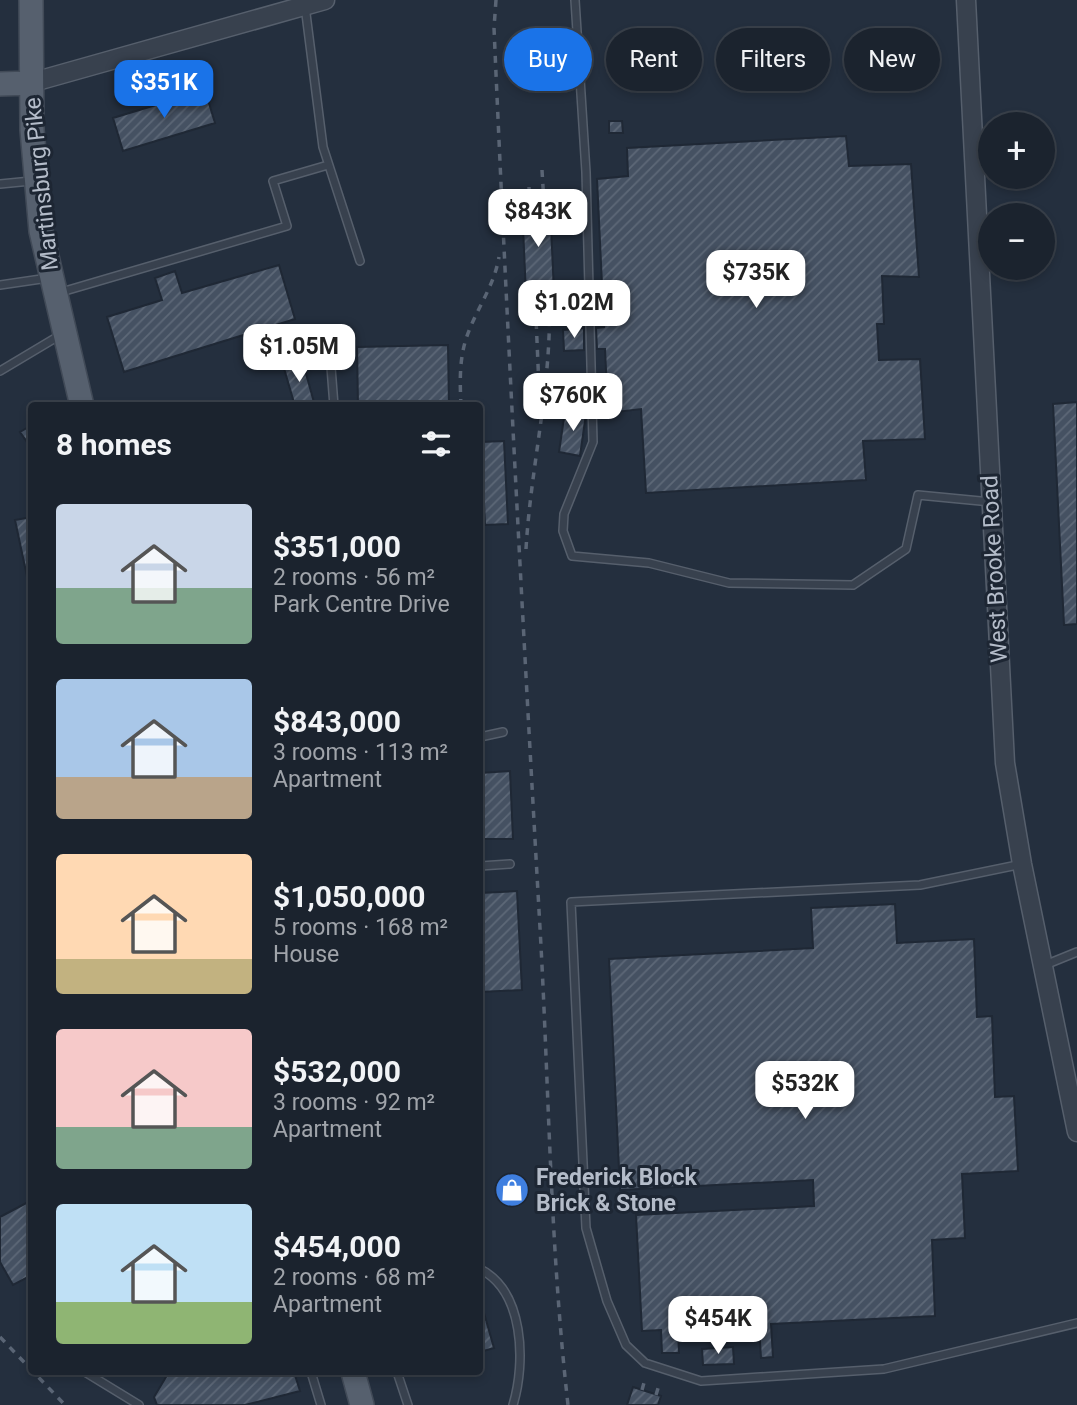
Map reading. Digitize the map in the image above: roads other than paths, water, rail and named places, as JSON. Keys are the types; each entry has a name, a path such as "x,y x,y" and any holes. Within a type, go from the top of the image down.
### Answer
{"main road":[{"name":"Martinsburg Pike","path":"31,0 30,83 36,181 52,286 81,402"},
{"path":"0,84 30,83"},
{"path":"353,1375 362,1405"}],"street":[{"path":"30,83 324,0"},
{"name":"West Brooke Road","path":"966,0 1005,763 1022,864 1077,1132"}],"lane":[{"path":"575,0 586,172 593,442 564,514 563,531 572,556 649,563 729,583 853,585 906,548 918,495 991,502"},
{"path":"305,5 328,164 360,261"},
{"path":"0,285 52,286 286,226 273,181 328,164"},
{"path":"0,184 36,181"},
{"path":"0,372 63,334"},
{"path":"331,367 334,402"},
{"path":"483,736 503,732"},
{"path":"483,866 510,864"},
{"path":"1022,864 920,885 571,902 586,1228 607,1301 626,1345 645,1363 701,1381 884,1369 1077,1323"},
{"path":"1042,966 1077,952"},
{"path":"483,1270 496,1277 509,1295 522,1363 513,1405"},
{"path":"90,1375 139,1405"},
{"path":"313,1375 321,1405"},
{"path":"398,1375 408,1405"}],"railway":[{"path":"496,0 494,28 521,590 554,1226 568,1405"},
{"path":"542,170 544,204"},
{"path":"529,187 530,204"},
{"path":"461,402 464,347 493,279 499,257"},
{"path":"535,294 539,388"},
{"path":"526,549 548,358 549,294"},
{"path":"0,1337 28,1366"},
{"path":"36,1375 65,1405"},
{"path":"642,1390 645,1379"},
{"path":"656,1395 659,1385"}],"place":[{"name":"Frederick Block Brick & Stone","path":"512,1190"}]}
